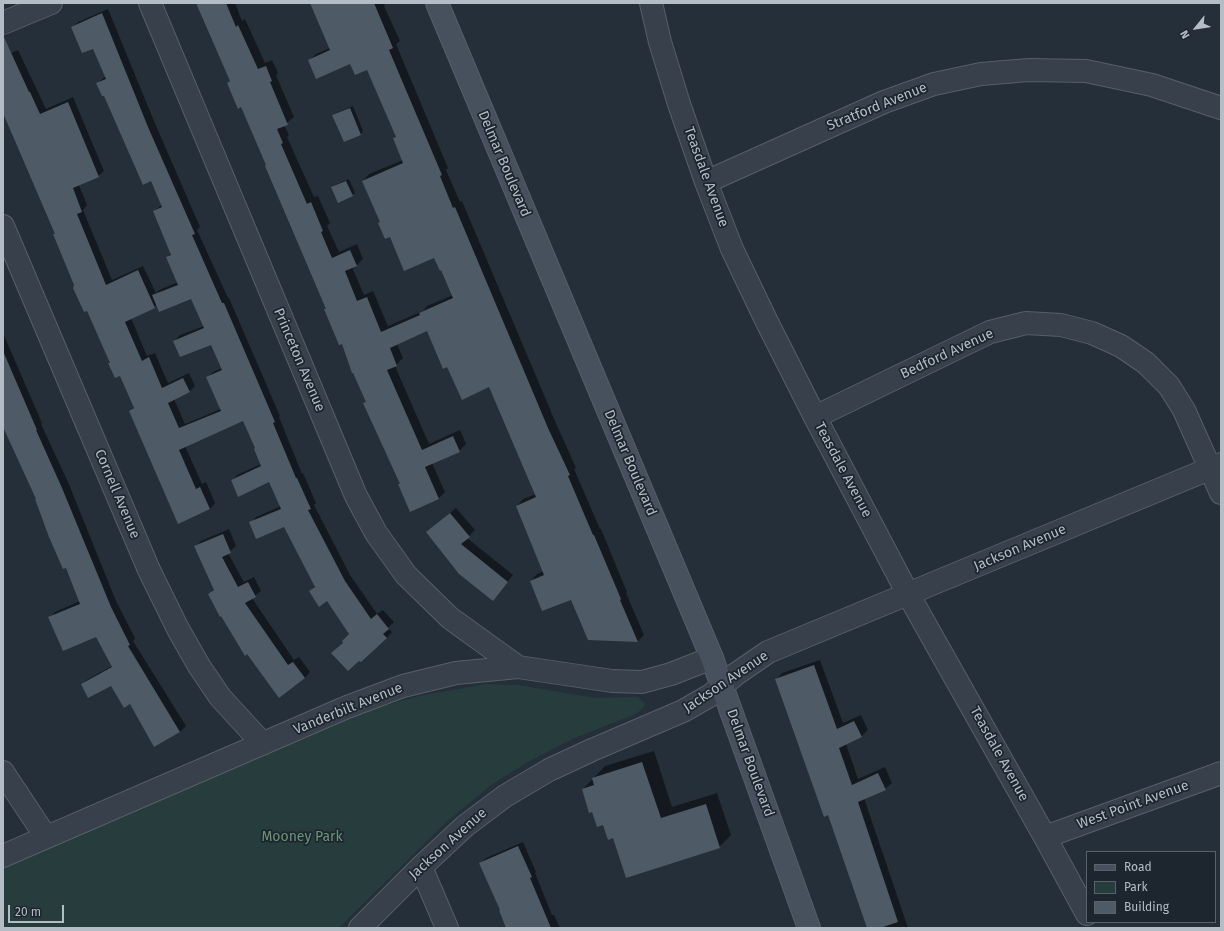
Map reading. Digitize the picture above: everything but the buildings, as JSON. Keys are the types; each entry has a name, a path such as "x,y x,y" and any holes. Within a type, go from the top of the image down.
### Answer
{"main road":[{"name":"Delmar Boulevard","path":"437,3 712,658 809,928"}],"street":[{"path":"3,23 51,3"},
{"name":"Princeton Avenue","path":"150,3 356,496 376,533 406,575 450,618 518,667"},
{"name":"Teasdale Avenue","path":"651,3 660,42 679,104 706,182 732,249 815,417 908,594 1086,912"},
{"name":"Stratford Avenue","path":"706,182 884,102 934,84 981,74 1029,70 1086,71 1152,85 1221,108"},
{"name":"Cornell Avenue","path":"3,226 149,570 178,629 199,666 220,697 263,744"},
{"name":"Bedford Avenue","path":"815,417 990,332 1026,323 1061,325 1092,333 1121,346 1146,363 1169,386 1216,466 1221,493"},
{"name":"Jackson Avenue","path":"360,928 421,867 465,826 505,796 549,770 683,711 706,698 736,674 768,652 1216,466"},
{"name":"Vanderbilt Avenue","path":"3,856 347,707 403,686 456,673 518,667 612,681 642,682 671,674 712,658"},
{"path":"3,772 46,837"},
{"name":"West Point Avenue","path":"1045,837 1221,773"},
{"path":"421,867 447,928"}],"green space":[{"name":"Mooney Park","path":"486,684 518,685 595,698 638,697 645,704 636,714 572,739 528,762 491,785 442,826 339,928 3,928 3,865 362,712 419,696"}]}
